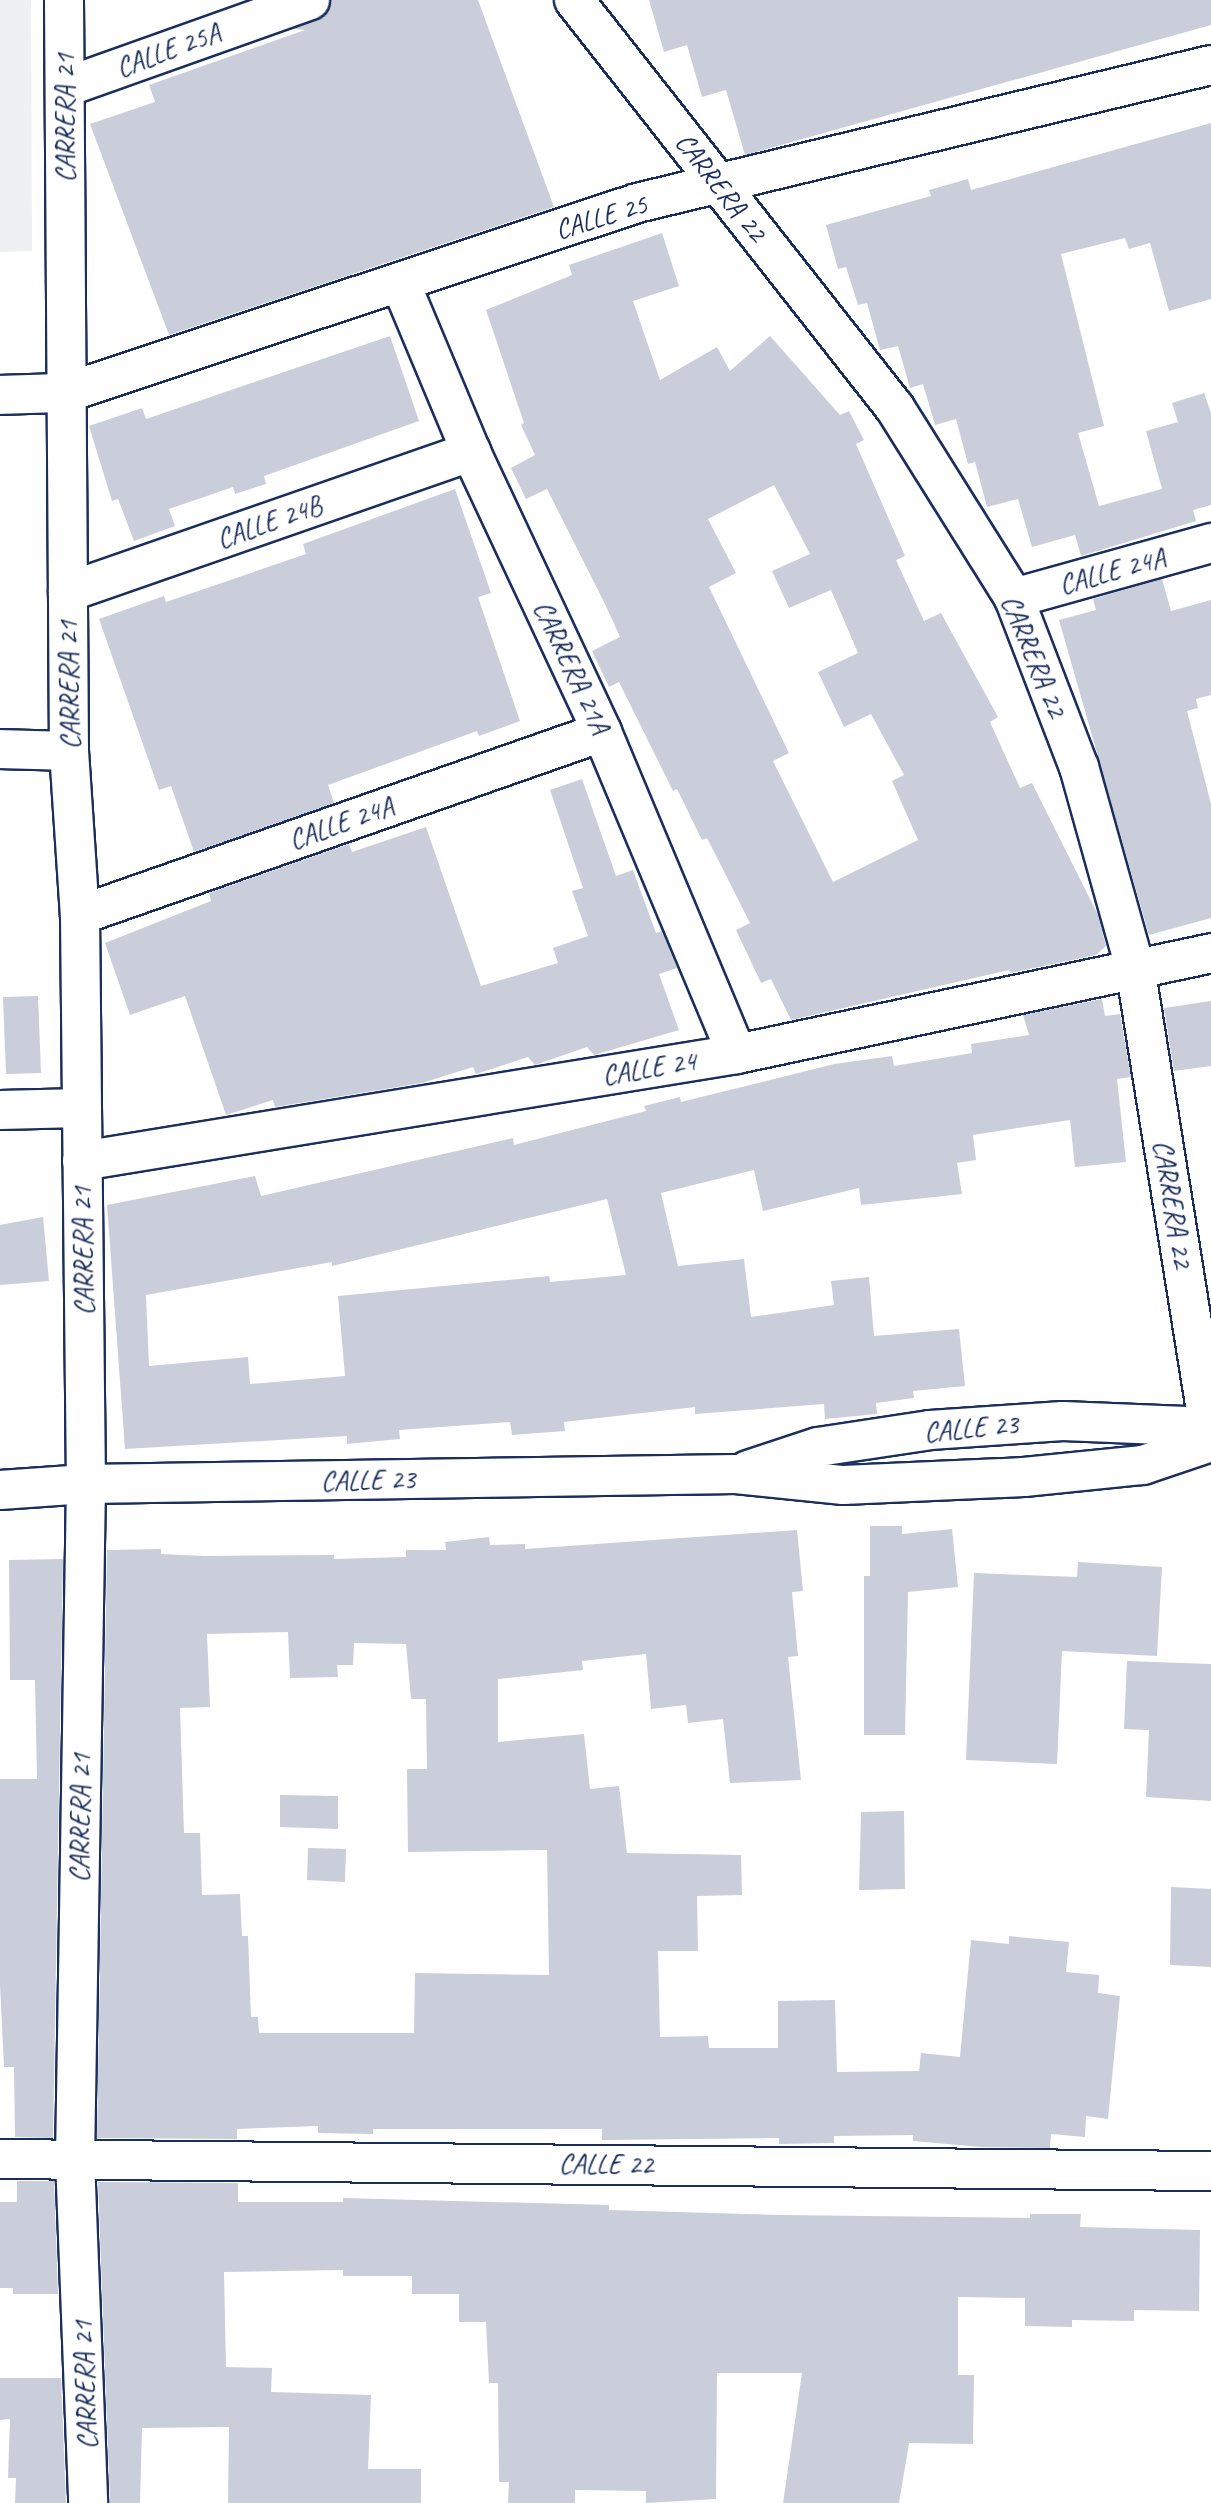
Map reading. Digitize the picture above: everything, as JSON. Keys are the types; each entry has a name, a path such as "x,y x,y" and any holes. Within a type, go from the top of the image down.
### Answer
{"street":[{"name":"CARRERA 21","path":"64,0 69,751 80,915 86,1484 75,2159 88,2503"},
{"name":"CALLE 25A","path":"66,87 310,0"},
{"name":"CARRERA 22","path":"573,0 895,408 1014,598 1079,768 1135,967 1210,1434"},
{"name":"CALLE 25","path":"0,395 65,393 637,203 1211,65"},
{"name":"CARRERA 21A","path":"401,282 471,452 603,732 737,1054"},
{"name":"CALLE 24B","path":"68,592 471,452"},
{"name":"CALLE 24A","path":"1014,598 1211,543"},
{"name":"CALLE 24A","path":"80,915 603,732"},
{"path":"0,749 69,751"},
{"name":"CALLE 24","path":"82,1161 737,1054 1135,967 1211,953"},
{"path":"0,1110 81,1108"},
{"name":"CALLE 23","path":"736,1474 818,1447 930,1430 1063,1421 1210,1434"},
{"name":"CALLE 23","path":"0,1490 86,1484 736,1474 843,1485 1024,1477 1143,1465 1210,1434"},
{"name":"CALLE 22","path":"0,2159 1211,2171"}],"shaded area":[{"path":"0,0 31,0 32,251 0,252"}],"building":[{"path":"331,0 478,0 554,207 169,335 90,124 155,102 149,85 305,30 294,29 326,15"},
{"path":"649,0 1211,0 1211,25 745,155 726,90 702,97 687,45 664,52"},
{"path":"1211,123 1211,299 1169,311 1150,243 1129,249 1125,238 1061,254 1104,426 1078,433 1099,506 1162,489 1146,431 1178,422 1172,403 1204,393 1211,413 1211,505 1193,510 1196,521 1081,556 1075,535 1032,547 1018,499 987,507 975,462 968,464 956,419 935,425 923,384 910,388 898,346 880,350 867,303 858,305 846,267 838,269 826,225 931,196 929,190 968,179 971,190"},
{"path":"662,233 679,286 633,301 660,380 717,347 730,371 770,336 840,415 849,411 864,440 856,444 905,556 896,560 924,621 941,613 998,717 990,722 1020,788 1032,783 1098,915 1106,946 1096,955 1010,973 1009,970 791,1020 771,979 761,983 736,930 750,923 707,838 702,840 677,789 673,791 619,682 609,687 592,651 620,637 604,602 547,489 526,499 511,468 535,455 521,425 524,423 486,310 572,275 569,265","holes":["774,485 810,554 772,571 789,608 831,590 858,653 818,672 844,727 871,714 904,775 892,781 918,840 833,882 773,761 789,753 709,587 736,573 708,519"]},
{"path":"390,336 419,421 264,476 266,484 235,494 233,487 169,509 175,526 134,541 118,499 112,501 89,426 142,408 146,419"},
{"path":"455,489 491,593 478,597 520,721 479,736 477,731 328,785 334,803 194,852 171,786 159,790 99,619 164,596 166,602 306,554 303,544"},
{"path":"1162,579 1171,611 1211,600 1211,695 1196,699 1198,708 1187,711 1211,804 1211,918 1149,935 1059,620 1096,610 1093,599"},
{"path":"582,779 616,876 633,870 656,933 662,931 677,968 659,974 679,1030 594,1055 587,1047 535,1065 528,1057 476,1074 473,1067 422,1083 275,1107 273,1100 226,1115 185,996 130,1015 105,943 211,901 209,893 349,844 352,852 426,827 481,986 558,963 553,948 588,936 572,891 583,888 550,790"},
{"path":"38,996 41,1073 6,1074 3,997"},
{"path":"1102,999 1105,1016 1120,1014 1131,1077 1117,1079 1126,1162 1075,1167 1070,1120 973,1135 976,1160 957,1163 962,1194 861,1205 859,1188 763,1211 754,1170 661,1193 678,1266 744,1259 751,1317 834,1305 831,1281 869,1277 874,1336 959,1329 965,1386 913,1391 914,1398 876,1403 877,1414 825,1419 824,1404 695,1414 695,1407 564,1422 565,1431 512,1435 510,1422 399,1430 400,1439 347,1444 347,1436 125,1449 107,1205 255,1176 261,1196 513,1138 514,1145 646,1111 644,1106 680,1097 681,1102 834,1064 892,1056 894,1066 972,1053 971,1044 1029,1035 1023,1015","holes":["607,1199 626,1275 550,1282 549,1276 338,1296 345,1376 250,1384 248,1357 149,1366 146,1295 332,1262 332,1266"]},
{"path":"1211,1001 1211,1066 1174,1071 1164,1008"},
{"path":"43,1217 49,1281 0,1285 0,1225"},
{"path":"870,1526 902,1526 902,1534 952,1529 958,1587 908,1592 905,1735 864,1735 864,1576 870,1576"},
{"path":"797,1530 803,1591 792,1592 798,1656 788,1657 801,1780 730,1783 723,1719 688,1723 686,1705 651,1709 646,1654 582,1661 583,1670 498,1679 498,1742 584,1734 590,1789 619,1786 627,1853 741,1855 742,1895 697,1896 698,1951 658,1951 660,2037 708,2036 709,2048 778,2048 778,2001 835,2000 837,2072 919,2071 921,2053 960,2057 971,1940 1009,1944 1009,1936 1069,1942 1066,1972 1099,1975 1098,1993 1120,1996 1108,2119 1086,2116 1085,2137 1051,2134 1050,2148 981,2147 913,2141 913,2135 834,2136 834,2143 779,2144 779,2138 602,2140 602,2129 373,2129 373,2134 318,2133 318,2126 237,2129 237,2139 97,2138 107,1550 161,1549 161,1554 204,1556 334,1555 334,1559 406,1557 406,1550 446,1550 445,1542 489,1537 490,1545 525,1544 525,1549","holes":["288,1632 290,1678 338,1677 337,1665 353,1665 354,1643 406,1644 411,1699 426,1699 427,1769 407,1769 408,1852 547,1850 549,1975 415,1973 414,2033 259,2033 258,2017 251,2017 248,1936 242,1936 240,1894 202,1895 200,1833 184,1833 180,1708 210,1707 207,1634"]},
{"path":"63,1559 53,2138 15,2137 14,2067 4,2067 0,1984 0,1779 37,1779 35,1680 10,1680 9,1560"},
{"path":"1078,1562 1162,1567 1157,1656 1062,1651 1057,1764 966,1760 974,1573 1077,1577"},
{"path":"1127,1661 1211,1664 1211,1801 1146,1797 1149,1730 1124,1729"},
{"path":"280,1795 338,1796 338,1829 280,1827"},
{"path":"904,1811 905,1889 859,1890 861,1812"},
{"path":"308,1848 346,1849 345,1882 307,1880"},
{"path":"1171,1887 1211,1889 1211,1967 1170,1965"},
{"path":"17,2181 54,2181 58,2294 13,2294 13,2288 0,2288 0,2202 17,2202"},
{"path":"98,2182 238,2183 238,2202 343,2202 343,2198 609,2205 609,2210 782,2215 1030,2218 1030,2214 1081,2214 1080,2227 1200,2230 1199,2311 1134,2310 1134,2321 1072,2320 1072,2327 1025,2326 1025,2298 958,2297 958,2375 974,2375 973,2444 909,2443 899,2503 783,2503 802,2373 717,2373 716,2499 646,2503 646,2491 575,2490 575,2503 508,2503 509,2482 499,2482 498,2383 489,2383 486,2322 459,2322 459,2294 412,2294 412,2276 343,2276 343,2270 224,2272 226,2367 272,2368 271,2392 371,2395 368,2469 421,2469 421,2503 228,2503 229,2427 142,2428 140,2503 110,2503"},
{"path":"0,2378 61,2378 66,2503 15,2503 16,2478 8,2478 10,2419 0,2420"}]}
